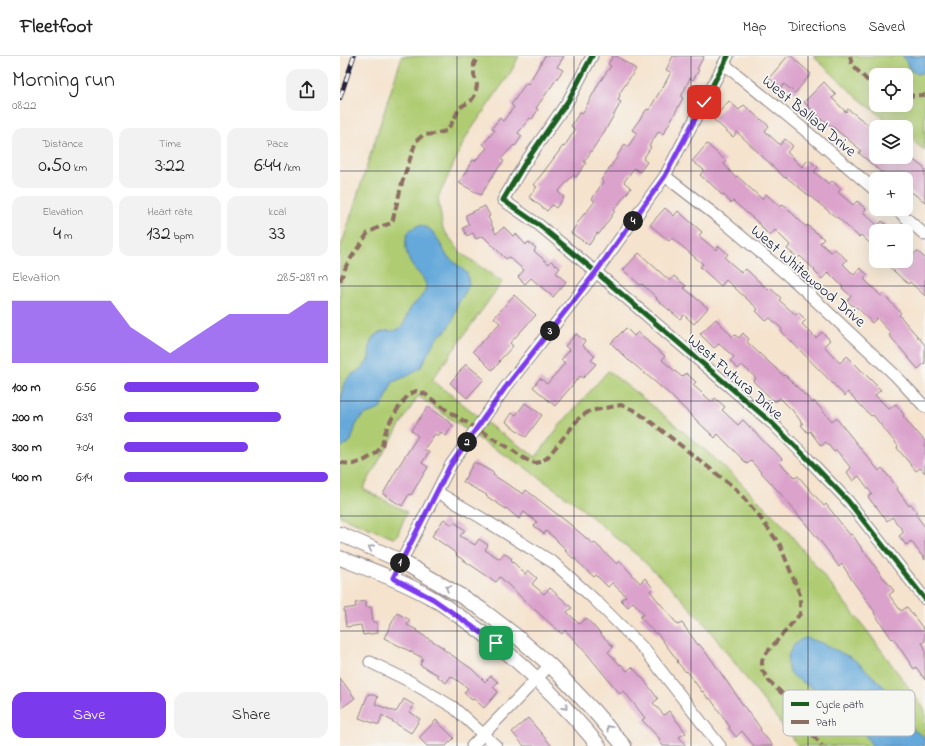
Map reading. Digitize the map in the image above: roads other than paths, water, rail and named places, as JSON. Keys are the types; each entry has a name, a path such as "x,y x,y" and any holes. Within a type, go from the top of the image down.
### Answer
{"main road":[{"path":"340,534 401,561 481,609 515,635 550,665 593,710 624,746"},
{"path":"340,558 393,578 433,599 468,622 496,643 537,679 560,702 599,746"}],"street":[{"name":"West Futura Drive","path":"592,56 568,101 525,163 503,200 539,225 596,272 773,424 848,501 925,600"},
{"path":"393,578 450,466 505,388 596,272 665,176 726,60"},
{"name":"West Ballad Drive","path":"726,60 869,185"},
{"name":"West Whitewood Drive","path":"665,176 723,221 798,284 895,375 925,407"},
{"path":"904,216 925,235"},
{"path":"437,492 500,530 560,569 644,649 720,746"},
{"path":"370,662 409,681 453,707 496,746"},
{"path":"472,746 550,665"}],"water":[{"path":"903,56 925,56 925,72 918,74 913,72 913,68 909,68"},
{"path":"420,225 432,231 447,256 467,273 469,284 458,304 453,320 446,331 434,342 421,367 410,375 393,382 380,409 364,415 356,425 351,441 340,448 341,404 344,383 367,362 370,343 374,336 384,331 400,328 404,324 410,309 425,290 426,284 411,264 406,248 407,234 414,227"},
{"path":"806,638 819,642 852,658 887,690 815,690 792,675 788,667 787,662 790,651 797,642"},
{"path":"915,731 925,738 925,746 872,746 866,736 915,736"}],"railway":[{"path":"340,98 354,56"}]}
